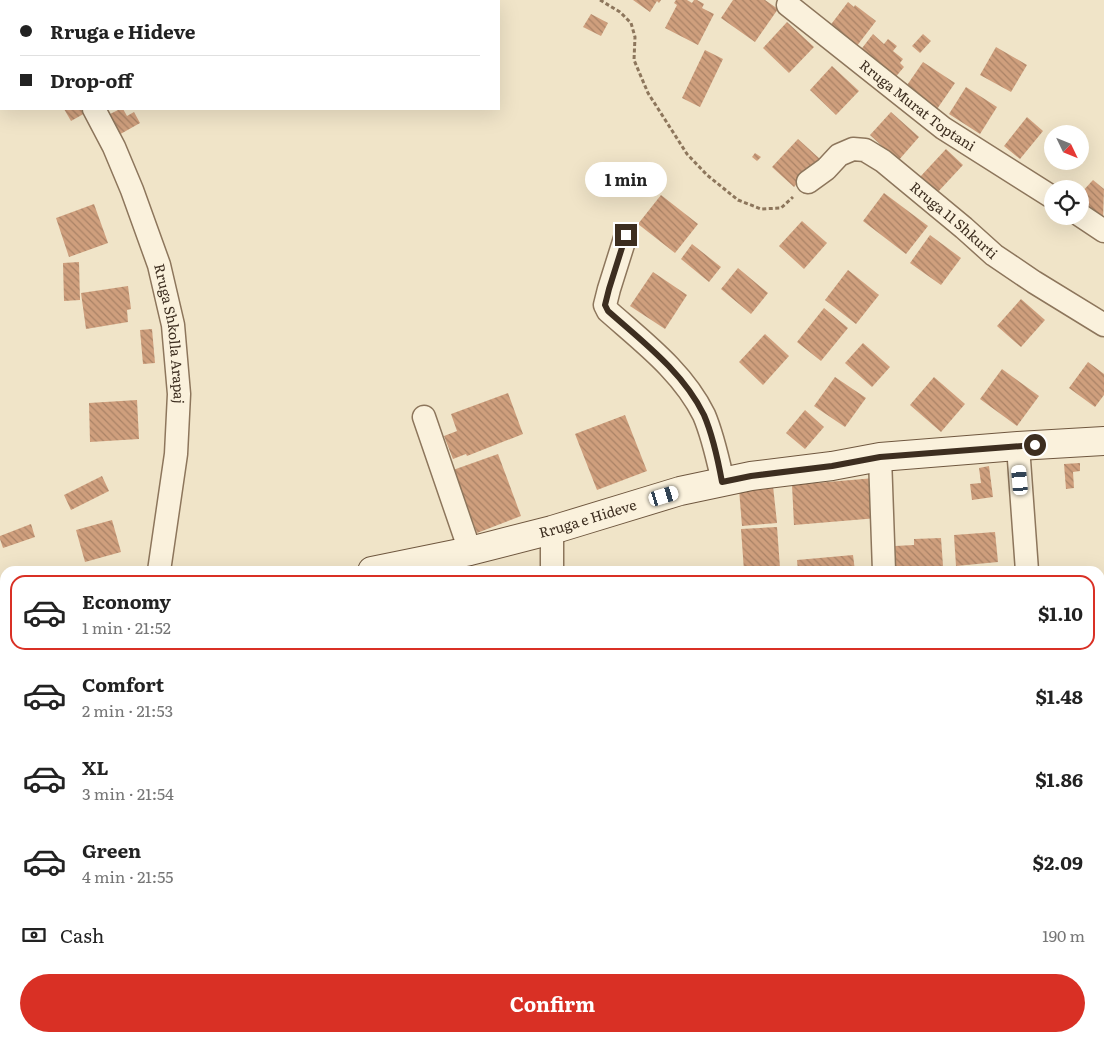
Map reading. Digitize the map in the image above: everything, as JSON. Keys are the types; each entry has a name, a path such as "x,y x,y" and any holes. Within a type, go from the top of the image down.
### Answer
{"main road":[{"name":"Rruga e Hideve","path":"396,566 470,551 552,530 680,491 751,476 832,466 880,457 1104,441"}],"street":[{"name":"Rruga Murat Toptani","path":"788,5 943,128 1044,192"},
{"name":"Rruga Shkolla Arapaj","path":"95,110 114,147 132,190 159,264 173,325 179,394 176,454 160,566"},
{"name":"Rruga 11 Shkurti","path":"808,182 826,169 839,155 853,149 865,150 890,167 994,255 1104,325"},
{"path":"1089,221 1104,231"},
{"path":"626,235 605,305 608,311 666,363 688,388 704,416 715,448 722,482"},
{"path":"424,417 470,551"},
{"path":"1018,446 1027,566"},
{"path":"880,457 884,566"},
{"path":"552,530 552,566"}],"path":[{"path":"600,0 620,12 631,23 635,37 634,60 648,93 687,154 707,175 738,200 761,209 781,208 808,182"}],"building":[{"path":"633,0 661,0 659,3 657,1 650,12"},
{"path":"676,0 687,0 692,3 694,0 697,0 704,4 702,8 714,14 698,45 665,28 677,5 674,3"},
{"path":"733,0 765,0 778,9 755,42 721,18"},
{"path":"848,2 876,21 853,51 826,31"},
{"path":"591,14 608,23 601,36 583,27"},
{"path":"787,22 814,47 789,73 763,48"},
{"path":"873,34 884,44 888,39 897,46 893,51 903,59 900,63 904,67 893,80 859,52"},
{"path":"923,34 931,41 920,53 912,46"},
{"path":"996,47 1027,65 1011,92 980,75"},
{"path":"705,50 723,59 700,107 682,98"},
{"path":"923,62 955,83 935,112 903,91"},
{"path":"832,66 859,91 836,115 810,90"},
{"path":"966,87 997,107 980,134 949,114"},
{"path":"65,110 86,110 87,112 71,121"},
{"path":"118,110 124,110 127,116 134,112 140,123 117,136 106,116"},
{"path":"891,112 919,137 898,161 870,135"},
{"path":"1027,117 1043,131 1020,159 1004,146"},
{"path":"798,139 820,159 794,187 772,167"},
{"path":"946,149 963,165 937,193 920,177"},
{"path":"755,153 761,157 757,161 752,157"},
{"path":"1093,180 1104,189 1103,220 1089,207 1089,184"},
{"path":"884,193 928,226 906,254 863,221"},
{"path":"661,195 698,224 675,253 638,224"},
{"path":"94,204 108,243 69,257 56,218"},
{"path":"802,221 827,243 804,269 779,246"},
{"path":"930,235 961,258 941,285 910,263"},
{"path":"692,244 721,267 709,282 681,259"},
{"path":"79,262 80,300 64,301 63,263"},
{"path":"738,268 768,293 751,314 721,289"},
{"path":"848,270 879,295 856,324 825,300"},
{"path":"653,272 687,295 665,329 630,306"},
{"path":"128,286 131,309 127,310 128,322 86,329 81,293"},
{"path":"1021,299 1045,320 1021,347 997,326"},
{"path":"824,308 848,328 821,361 797,342"},
{"path":"152,329 155,363 143,364 140,330"},
{"path":"765,334 789,356 763,385 739,362"},
{"path":"863,343 890,367 872,387 845,363"},
{"path":"1088,362 1104,374 1104,395 1095,407 1069,388"},
{"path":"1002,369 1039,396 1017,426 980,399"},
{"path":"835,377 866,398 845,427 814,406"},
{"path":"934,377 965,404 941,432 910,405"},
{"path":"508,393 523,434 467,456 466,454 453,459 444,436 457,431 451,414"},
{"path":"137,400 139,439 90,442 89,403"},
{"path":"805,410 824,427 805,449 786,433"},
{"path":"625,415 647,471 597,490 575,434"},
{"path":"498,454 521,516 477,533 453,470"},
{"path":"1080,463 1080,471 1073,472 1074,488 1066,489 1064,464"},
{"path":"989,466 993,497 972,500 970,484 981,483 979,468"},
{"path":"102,476 109,491 71,510 64,495"},
{"path":"875,478 878,518 794,525 792,485"},
{"path":"773,486 777,523 742,526 739,489"},
{"path":"112,520 121,552 85,562 76,530"},
{"path":"31,524 35,537 3,548 0,536"},
{"path":"777,527 780,566 744,566 741,529"},
{"path":"995,532 998,562 956,566 954,535"},
{"path":"941,538 943,566 896,566 895,546 914,545 914,539"},
{"path":"853,555 854,566 798,566 797,560"}],"route":[{"path":"626,235 605,305 608,311 666,363 688,388 704,416 715,448 722,482 880,457 1035,445"}]}
